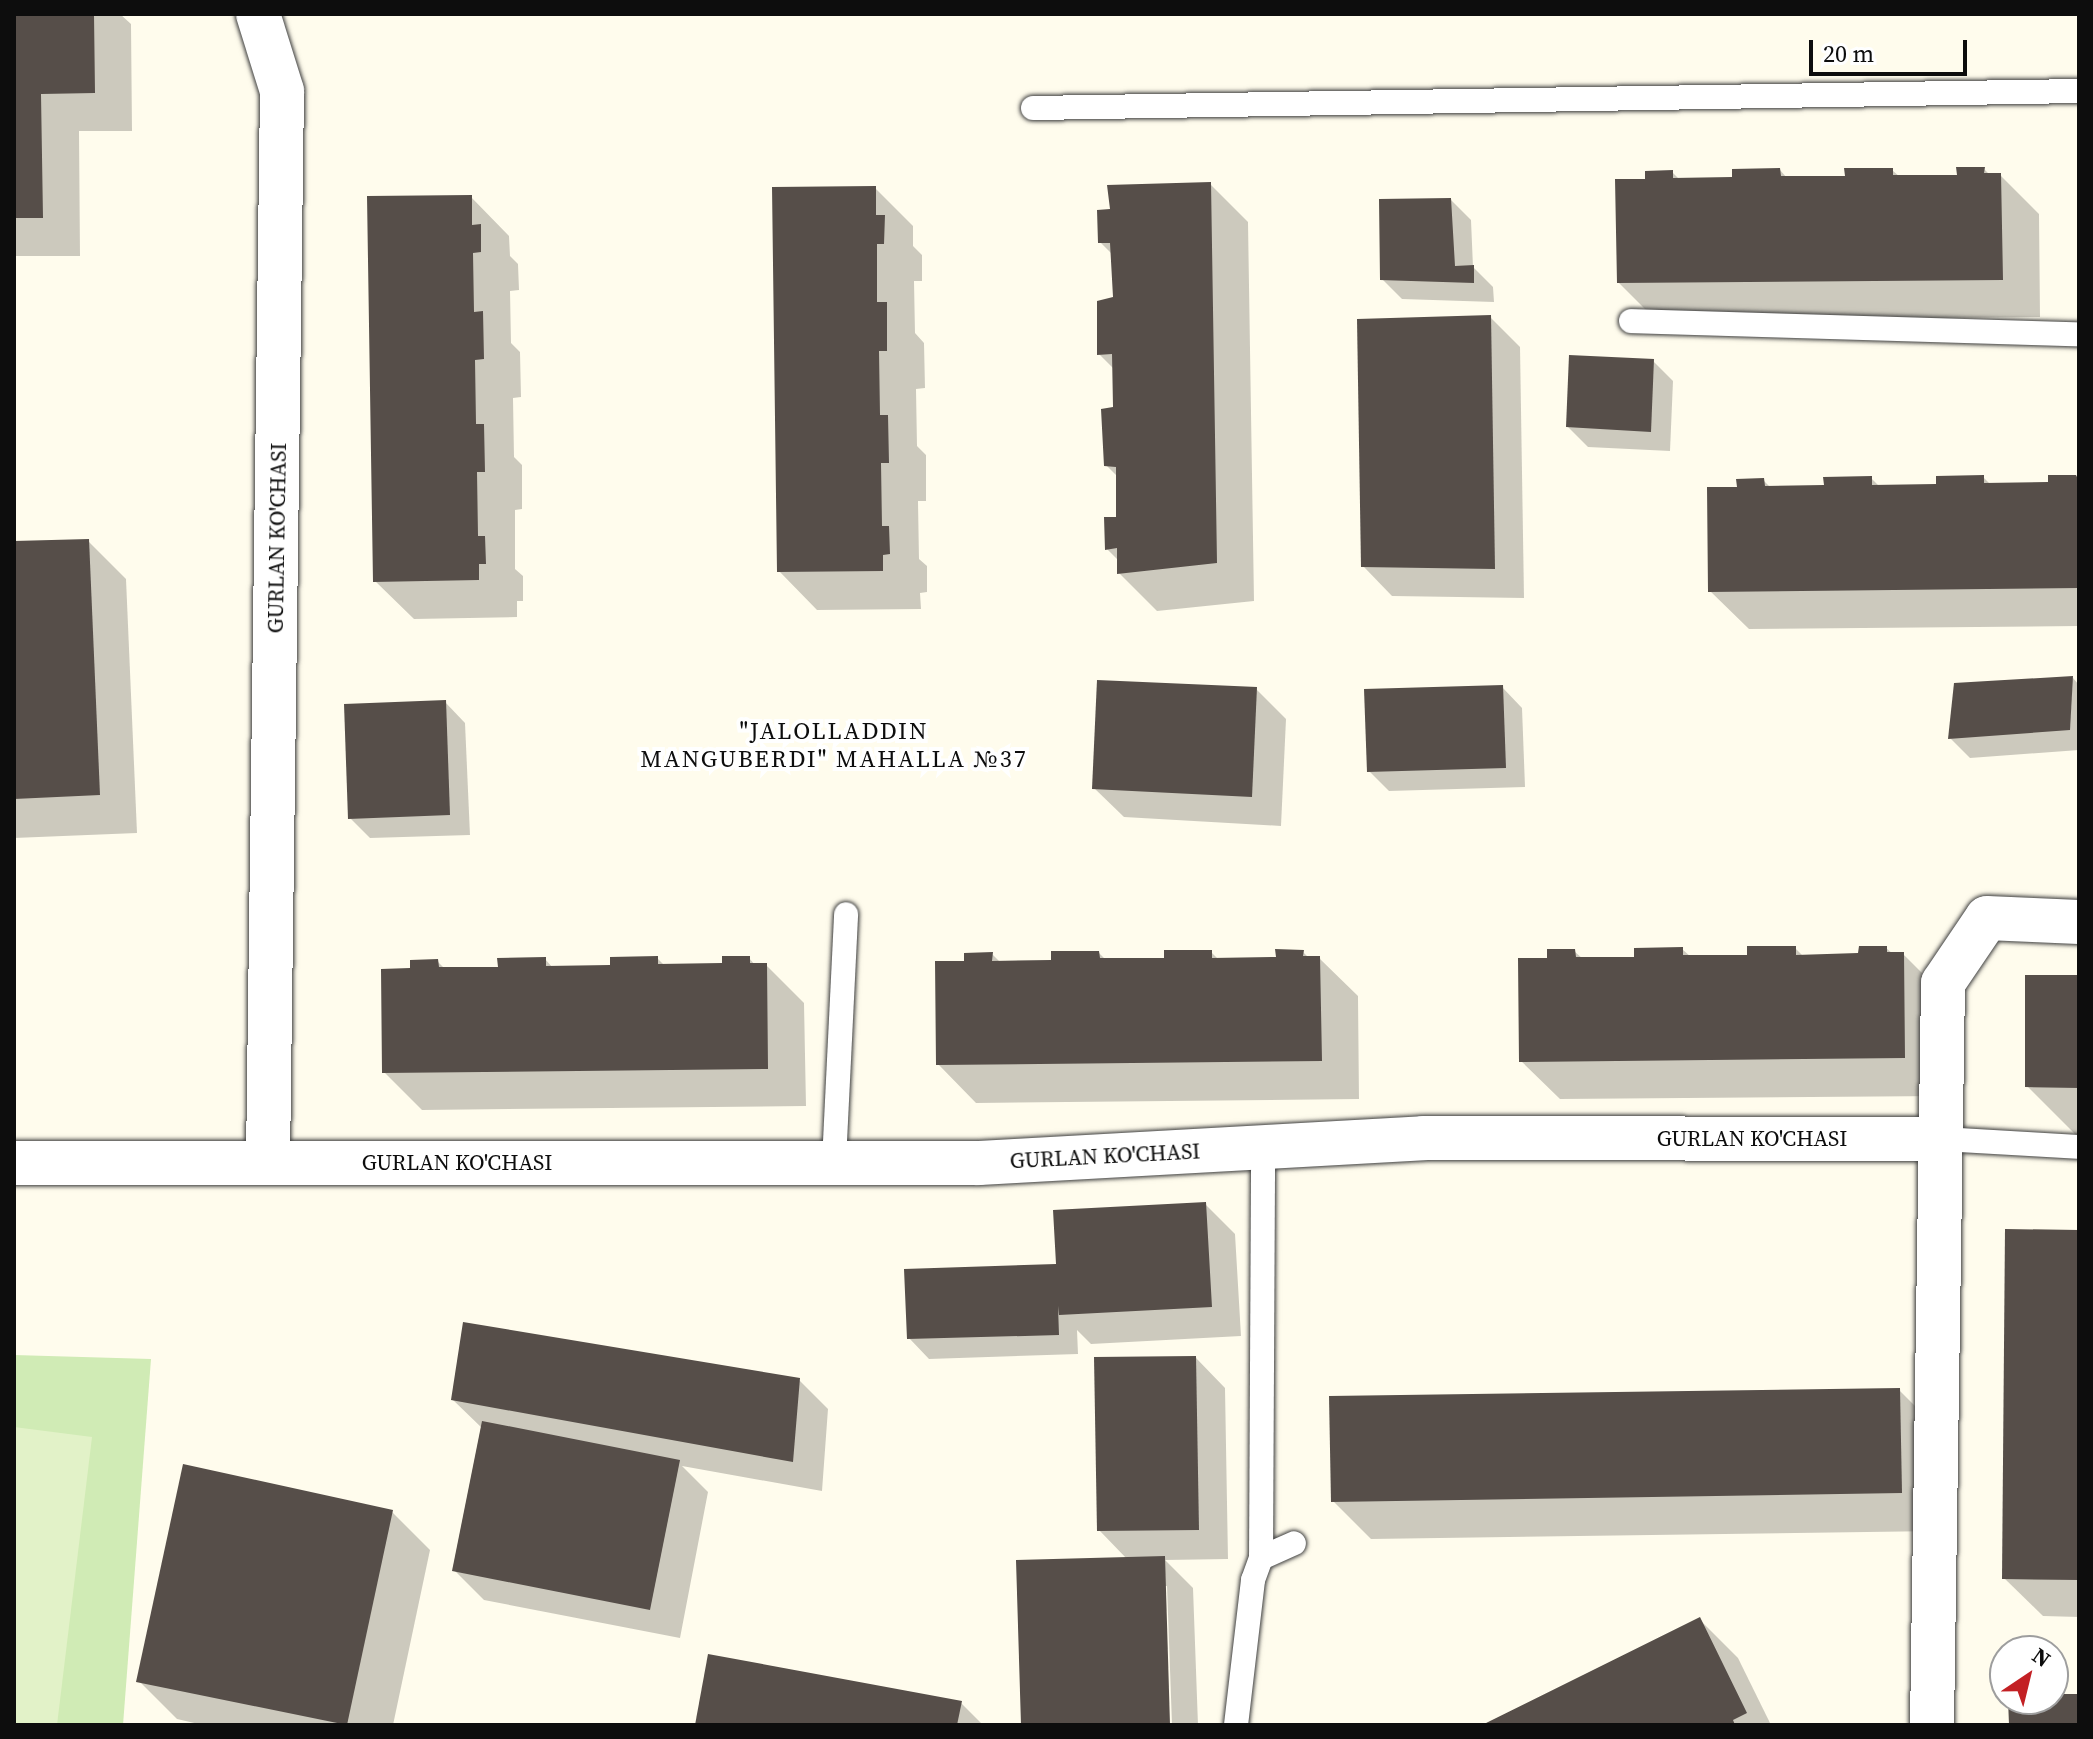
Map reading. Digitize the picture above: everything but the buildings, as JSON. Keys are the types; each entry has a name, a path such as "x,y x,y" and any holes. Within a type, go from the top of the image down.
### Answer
{"street":[{"name":"GURLAN KO'CHASI","path":"258,14 282,91 268,1163"},
{"path":"1932,1725 1943,983 1987,918 2079,922"},
{"name":"GURLAN KO'CHASI","path":"14,1163 979,1163 1423,1138 1941,1139"}],"lane":[{"path":"1033,108 2079,91"},
{"path":"1631,321 2079,334"},
{"path":"834,1162 846,914"},
{"path":"1941,1139 2079,1147"},
{"path":"1236,1725 1253,1580 1261,1558 1263,1147"},
{"path":"1261,1558 1294,1543"}],"green space":[{"path":"14,1355 151,1359 123,1725 14,1725"},
{"path":"14,1427 92,1437 57,1725 14,1725"}],"district":[{"name":"\"JALOLLADDIN MANGUBERDI\" MAHALLA №37","path":"834,745"}]}
